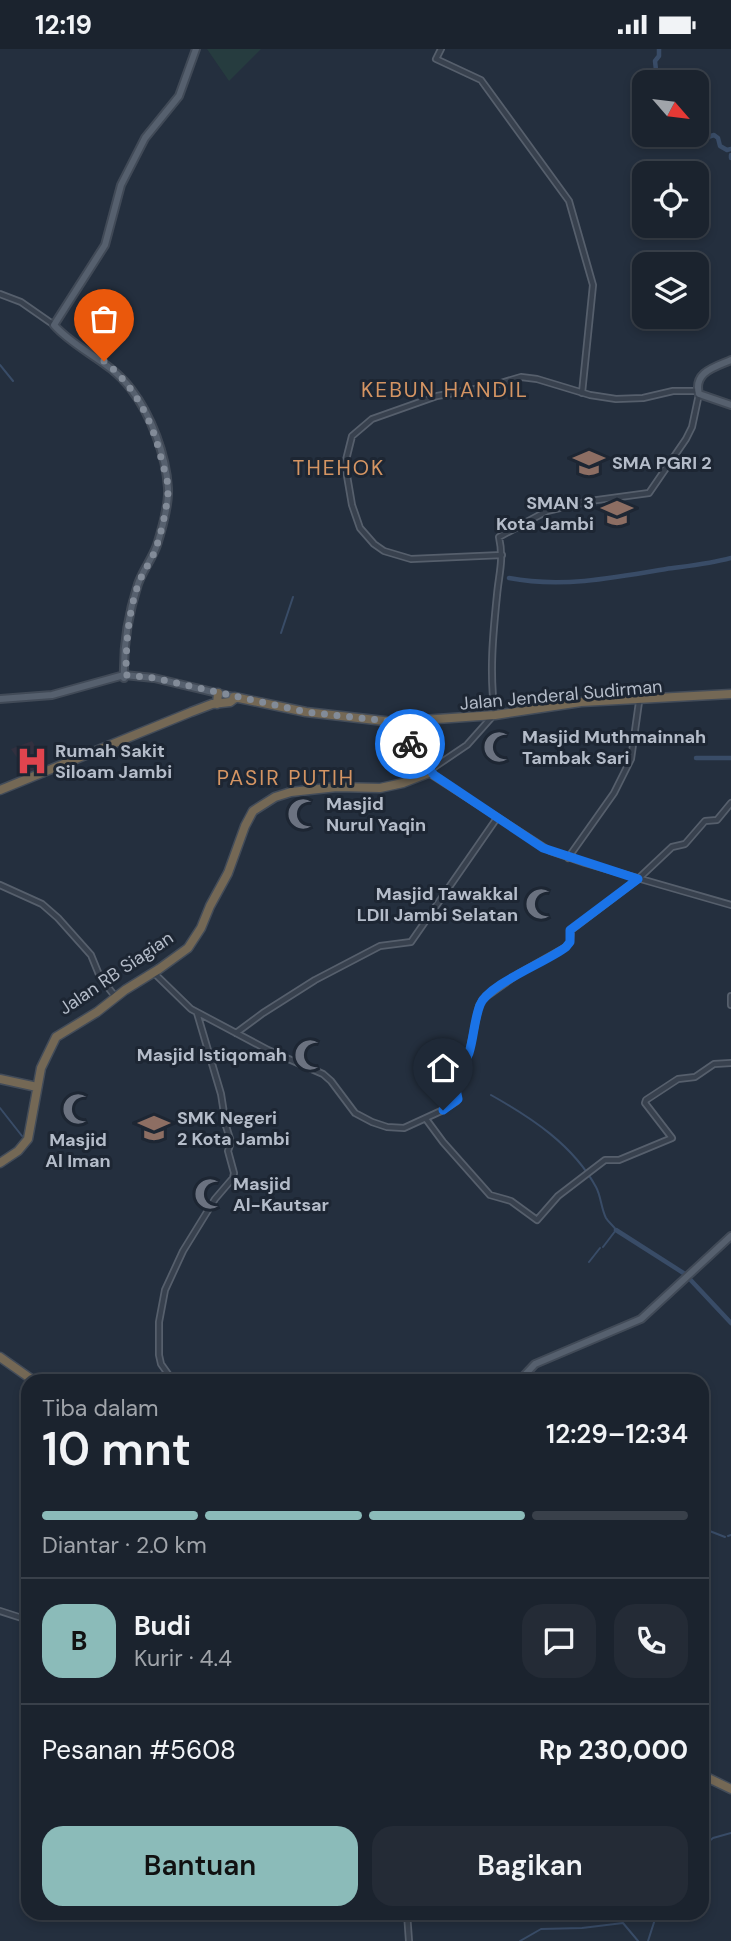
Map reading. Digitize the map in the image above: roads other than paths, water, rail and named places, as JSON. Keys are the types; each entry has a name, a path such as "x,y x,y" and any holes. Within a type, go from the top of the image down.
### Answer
{"highway":[{"name":"Jalan Jenderal Sudirman","path":"533,711 581,702 728,696"},
{"name":"Jalan Jenderal Sudirman","path":"217,699 230,702 234,698 305,714 395,723 667,699"},
{"path":"0,792 155,728 217,699"},
{"path":"395,723 430,772"},
{"name":"Jalan RB Siagian","path":"41,1064 57,1033 91,1013 186,946 228,873 253,811 291,792 337,787 380,788 403,783 430,772"},
{"name":"Jalan RB Siagian","path":"41,1064 60,1033 97,1012 188,948 201,928 213,899"},
{"path":"0,1161 28,1139 41,1064"},
{"path":"0,1080 35,1088"},
{"path":"0,1357 24,1374"},
{"path":"709,1779 731,1789"}],"main road":[{"path":"123,677 124,641 140,579 157,545 168,494 158,443 144,409 124,380 104,361 54,325 104,245 121,185 145,138 174,103 184,86 196,49"},
{"path":"731,360 707,371 699,379 699,393 731,404"},
{"path":"0,699 45,696 123,677 152,680 217,699"},
{"path":"526,1374 535,1364 642,1319 731,1237"}],"street":[{"path":"442,49 438,60 481,80 569,201 593,285 582,393"},
{"path":"0,294 21,302 54,325"},
{"path":"502,555 411,559 384,551 374,544 359,525 352,505 345,464 350,439 367,421 437,396 491,386 521,377 537,379 582,393 626,399 670,392 699,393 690,432 649,493 590,501 547,511 499,537 502,555 491,671 493,716 467,745 430,772 543,848 568,858 731,905"},
{"path":"568,858 614,793 632,757 639,702"},
{"path":"153,972 175,996 197,1012 323,1074 355,1113 387,1128 404,1128 457,1101 456,1076 470,1048 483,999 518,974 566,947 570,942 570,930 638,879 671,847 686,843 705,821 718,820 731,803"},
{"path":"236,1033 262,1013 347,963 380,946 411,942 497,818"},
{"path":"0,885 42,904 58,918 91,955 100,977 114,995"},
{"path":"731,996 731,1005"},
{"path":"168,1374 159,1355 159,1322 165,1290 183,1251 234,1173 228,1151 231,1142 221,1094 197,1012"},
{"path":"426,1119 490,1195 511,1201 537,1220 558,1196 606,1159 617,1160 672,1139 645,1101 678,1079 695,1077 715,1064 731,1063"},
{"path":"0,1611 21,1618"},
{"path":"408,1920 409,1941"}],"waterway":[{"path":"656,70 655,61 659,56 659,49"},
{"path":"709,137 714,135 720,146 731,149"},
{"path":"0,365 13,381"},
{"path":"509,578 548,582 587,581 731,558"},
{"path":"281,633 293,597"},
{"path":"696,758 731,758"},
{"path":"491,1095 550,1134 587,1172 598,1191 606,1218 616,1230 603,1247"},
{"path":"0,1108 22,1136"},
{"path":"616,1230 685,1274 731,1323"},
{"path":"589,1262 600,1248"},
{"path":"709,1531 725,1537"},
{"path":"709,1841 731,1833"},
{"path":"648,1941 655,1920"},
{"path":"520,1941 541,1929 623,1923 638,1941"}],"place":[{"name":"SMA PGRI 2","path":"589,463"},
{"name":"SMAN 3 Kota Jambi","path":"617,513"},
{"name":"Masjid Muthmainnah Tambak Sari","path":"499,747"},
{"name":"Rumah Sakit Siloam Jambi","path":"32,761"},
{"name":"Masjid Nurul Yaqin","path":"303,814"},
{"name":"Masjid Tawakkal LDII Jambi Selatan","path":"541,904"},
{"name":"Masjid Istiqomah","path":"310,1055"},
{"name":"Masjid Al Iman","path":"78,1109"},
{"name":"SMK Negeri 2 Kota Jambi","path":"154,1128"},
{"name":"Masjid Al-Kautsar","path":"210,1194"}],"district":[{"name":"KEBUN HANDIL","path":"445,390"},
{"name":"THEHOK","path":"339,468"},
{"name":"PASIR PUTIH","path":"286,778"}]}
